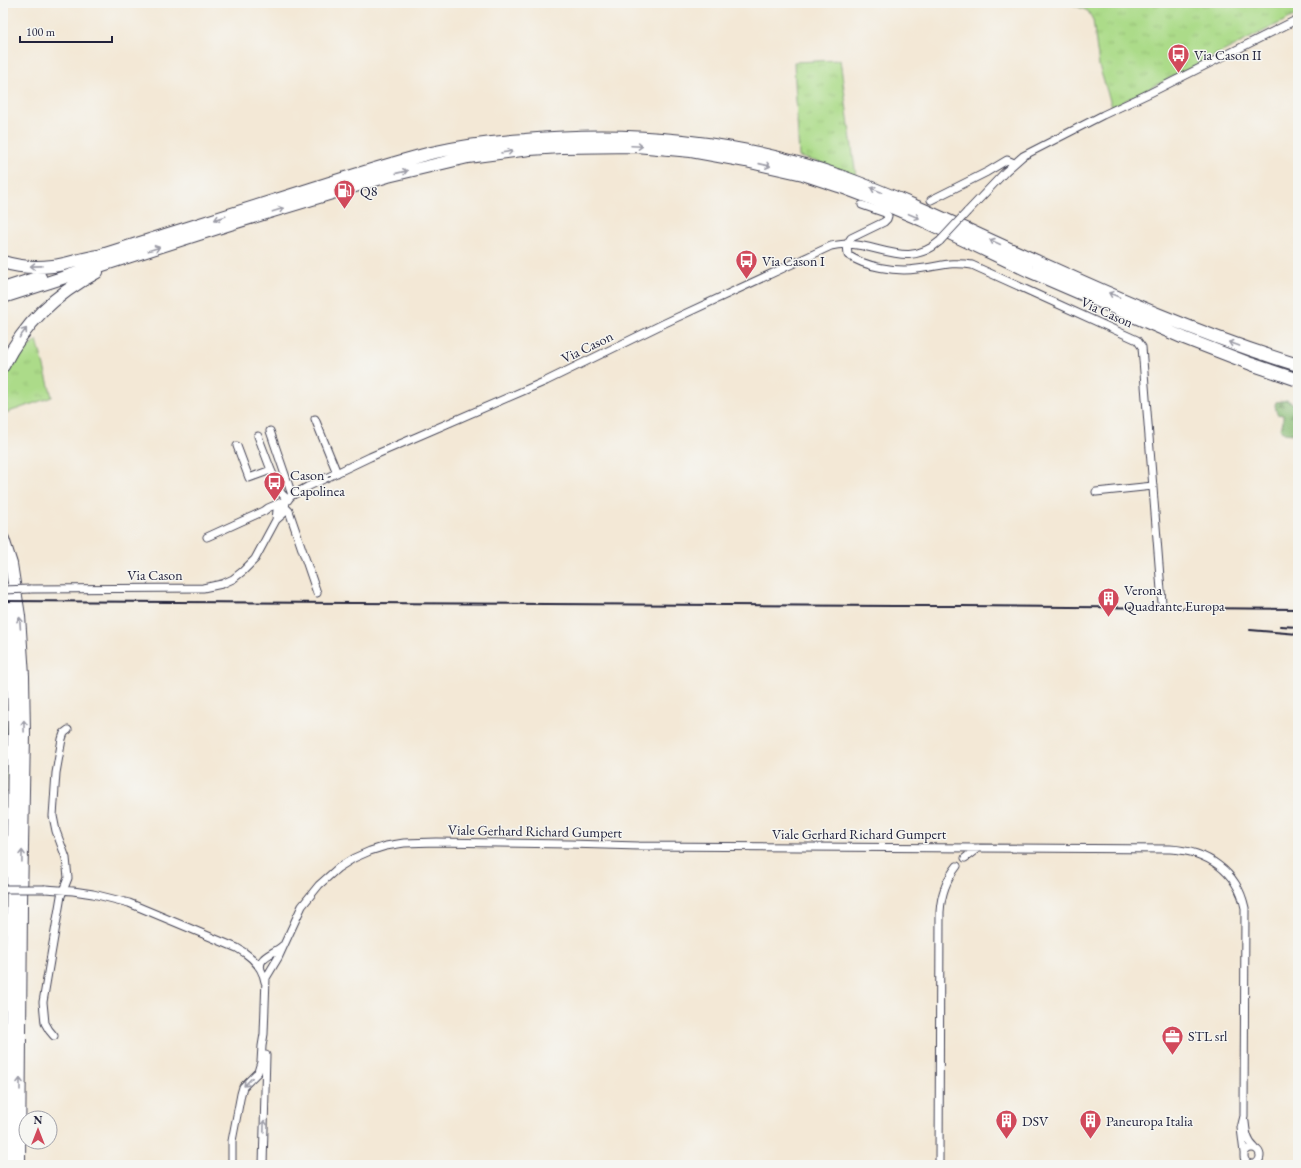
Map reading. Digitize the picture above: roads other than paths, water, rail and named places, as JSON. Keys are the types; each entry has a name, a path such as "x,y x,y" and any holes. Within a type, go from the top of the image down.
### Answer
{"highway":[{"path":"3,288 339,180 432,153 500,142 556,137 637,136 679,140 746,150 842,177 927,211 1085,283 1159,314 1222,339 1298,366"},
{"path":"3,298 230,224 388,176 468,157 530,148 561,146 636,146 716,155 803,174 868,197 922,220 1029,271 1184,338 1298,380"},
{"path":"3,262 31,267 53,266 84,258 99,256"},
{"path":"3,366 18,339 46,307 71,288 117,262"},
{"path":"1271,357 1298,362"},
{"path":"4,540 11,564 19,616 23,676 24,749 19,1165"},
{"path":"3,589 14,676 10,1165"}],"street":[{"name":"Via Cason","path":"264,511 277,510 288,501 337,473 370,457 546,381 831,246 847,244 903,255 926,250 940,241 1014,163 1038,148 1298,19"},
{"name":"Via Cason","path":"931,200 987,172 1004,161 1007,160 1014,163"},
{"name":"Via Cason","path":"862,205 885,213 888,216 884,222 851,238 847,244 848,255 856,260 880,267 900,270 916,270 944,264 959,263 972,266 1137,340 1142,347 1162,602"},
{"path":"315,418 337,473"},
{"path":"270,431 288,501 289,511 317,593"},
{"path":"258,436 271,470 282,493 288,501"},
{"path":"237,446 250,478 271,470"},
{"path":"1096,492 1153,486"},
{"name":"Via Cason","path":"207,537 268,508 288,501"},
{"name":"Via Cason","path":"3,589 203,588 222,584 243,572 255,558 276,520 284,513 288,501"},
{"name":"Via Cason","path":"276,520 277,510"},
{"path":"264,511 276,520"},
{"path":"54,1036 45,1022 43,1002 61,896 68,878 66,858 54,827 53,807 56,774 62,739 64,733 68,730"},
{"name":"Viale Gerhard Richard Gumpert","path":"277,954 302,906 327,877 354,858 378,848 395,844 436,842 639,846 1180,849 1204,856 1216,863 1232,880 1240,893 1245,908 1244,1116 1248,1138 1250,1143 1255,1148"},
{"path":"965,858 978,848"},
{"path":"939,1165 940,903 948,879 957,866"},
{"path":"3,889 63,890 93,894 129,903 236,948 251,957 261,970"},
{"path":"265,985 260,965 261,961 264,958 277,954"},
{"path":"232,1165 232,1141 241,1094 243,1088 260,1067 264,1034 266,978 277,954"},
{"path":"263,1165 266,1061 264,1034"},
{"name":"Viale Gerhard Richard Gumpert","path":"1242,1165 1244,1155 1241,1128 1244,1116"},
{"path":"1250,1148 1255,1148 1260,1154 1259,1159 1254,1164 1248,1162 1244,1155 1250,1148"}],"railway":[{"path":"3,601 1298,609"},
{"path":"1280,626 1298,627"},
{"path":"1250,630 1298,634"}],"place":[{"name":"Via Cason II","path":"1179,74"},
{"name":"Q8","path":"344,210"},
{"name":"Via Cason I","path":"746,280"},
{"name":"Cason - Capolinea","path":"275,502"},
{"name":"Verona Quadrante Europa","path":"1109,618"},
{"name":"STL srl","path":"1173,1056"},
{"name":"DSV","path":"1007,1140"},
{"name":"Paneuropa Italia","path":"1090,1140"}]}
